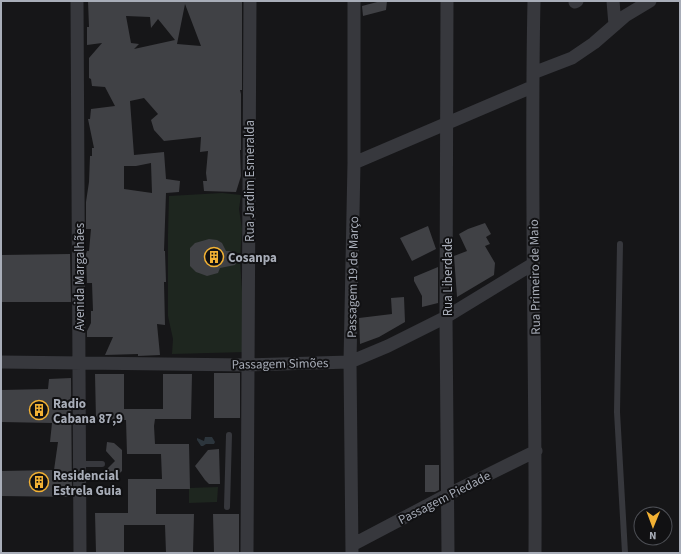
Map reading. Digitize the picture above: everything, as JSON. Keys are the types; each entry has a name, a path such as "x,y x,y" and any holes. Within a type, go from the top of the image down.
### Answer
{"street":[{"name":"Avenida Margalhães","path":"77,1 80,553"},
{"name":"Rua Jardim Esmeralda","path":"247,553 250,1"},
{"name":"Passagem 19 de Março","path":"352,549 350,362 354,162 354,1"},
{"name":"Rua Liberdade","path":"447,1 446,317 448,553"},
{"name":"Rua Primeiro de Maio","path":"534,1 532,87 536,451 535,553"},
{"path":"613,1 615,25"},
{"path":"533,73 572,58 594,43 625,16 650,1"},
{"path":"354,162 532,87"},
{"name":"Passagem Simões","path":"1,362 247,364 350,362 388,346 446,317 533,264"},
{"name":"Passagem Piedade","path":"352,549 447,495 536,451"}],"lane":[{"path":"620,244 617,412 626,553"},
{"path":"228,507 229,435"},
{"path":"80,464 102,464"}],"shaded area":[{"path":"222,193 241,195 239,209 242,229 240,260 246,352 172,354 173,339 168,316 169,196"},
{"path":"205,437 212,437 215,442 214,444 206,444 201,446 197,438 204,441"},
{"path":"218,487 217,502 189,503 189,488"}],"building":[{"path":"88,1 242,1 242,90 240,90 241,176 236,192 204,191 203,181 207,181 206,173 208,151 200,152 201,137 164,141 154,130 151,120 158,114 144,98 130,101 134,155 164,152 166,179 180,181 179,192 166,193 164,251 166,282 164,282 165,325 157,324 160,355 105,355 113,337 87,337 87,331 91,323 91,311 93,311 92,283 87,283 86,254 87,251 89,251 91,229 86,229 86,202 89,182 90,156 92,156 92,148 94,148 88,119 90,119 91,109 115,106 105,87 92,86 91,79 89,78 89,58 102,43 87,45 87,27 89,27","holes":["185,4 201,46 177,44","126,16 150,17 151,28 158,19 175,40 134,49 139,44 131,43","151,163 152,193 124,189 124,166 136,166"]},
{"path":"387,1 386,10 363,16 362,6"},
{"path":"485,223 491,234 486,237 490,244 485,246 495,263 494,275 457,297 454,256 467,251 459,234"},
{"path":"428,226 436,249 412,261 400,238"},
{"name":"Cosanpa","path":"209,239 217,240 222,243 226,251 232,251 237,254 237,261 235,265 220,268 218,273 207,276 196,272 190,266 190,248 195,243"},
{"path":"70,254 71,302 1,302 1,255"},
{"path":"438,267 438,303 422,307 422,296 414,281 414,277"},
{"path":"404,297 405,322 379,337 360,344 359,318 392,314 391,298"},
{"path":"214,373 240,373 240,418 214,418"},
{"path":"95,374 124,374 124,409 163,409 163,374 192,374 191,419 155,419 154,426 155,444 189,444 190,489 156,489 156,514 194,514 193,553 166,553 165,525 124,525 124,553 96,553 95,513 128,513 128,479 162,479 161,454 127,454 126,420 96,420"},
{"path":"71,378 72,497 1,496 1,471 54,470 58,442 50,442 52,423 1,422 1,390 48,389 49,379"},
{"path":"107,442 114,443 122,450 122,471 114,478 108,479 107,469 115,461 106,451"},
{"path":"219,449 220,484 209,484 195,466 208,450"},
{"path":"425,465 439,465 439,490 435,492 425,492"},
{"path":"213,514 239,514 239,553 214,553"}],"place":[{"name":"Cosanpa","path":"214,257"},
{"name":"Radio Cabana 87,9","path":"39,410"},
{"name":"Residencial Estrela Guia","path":"39,482"}]}
